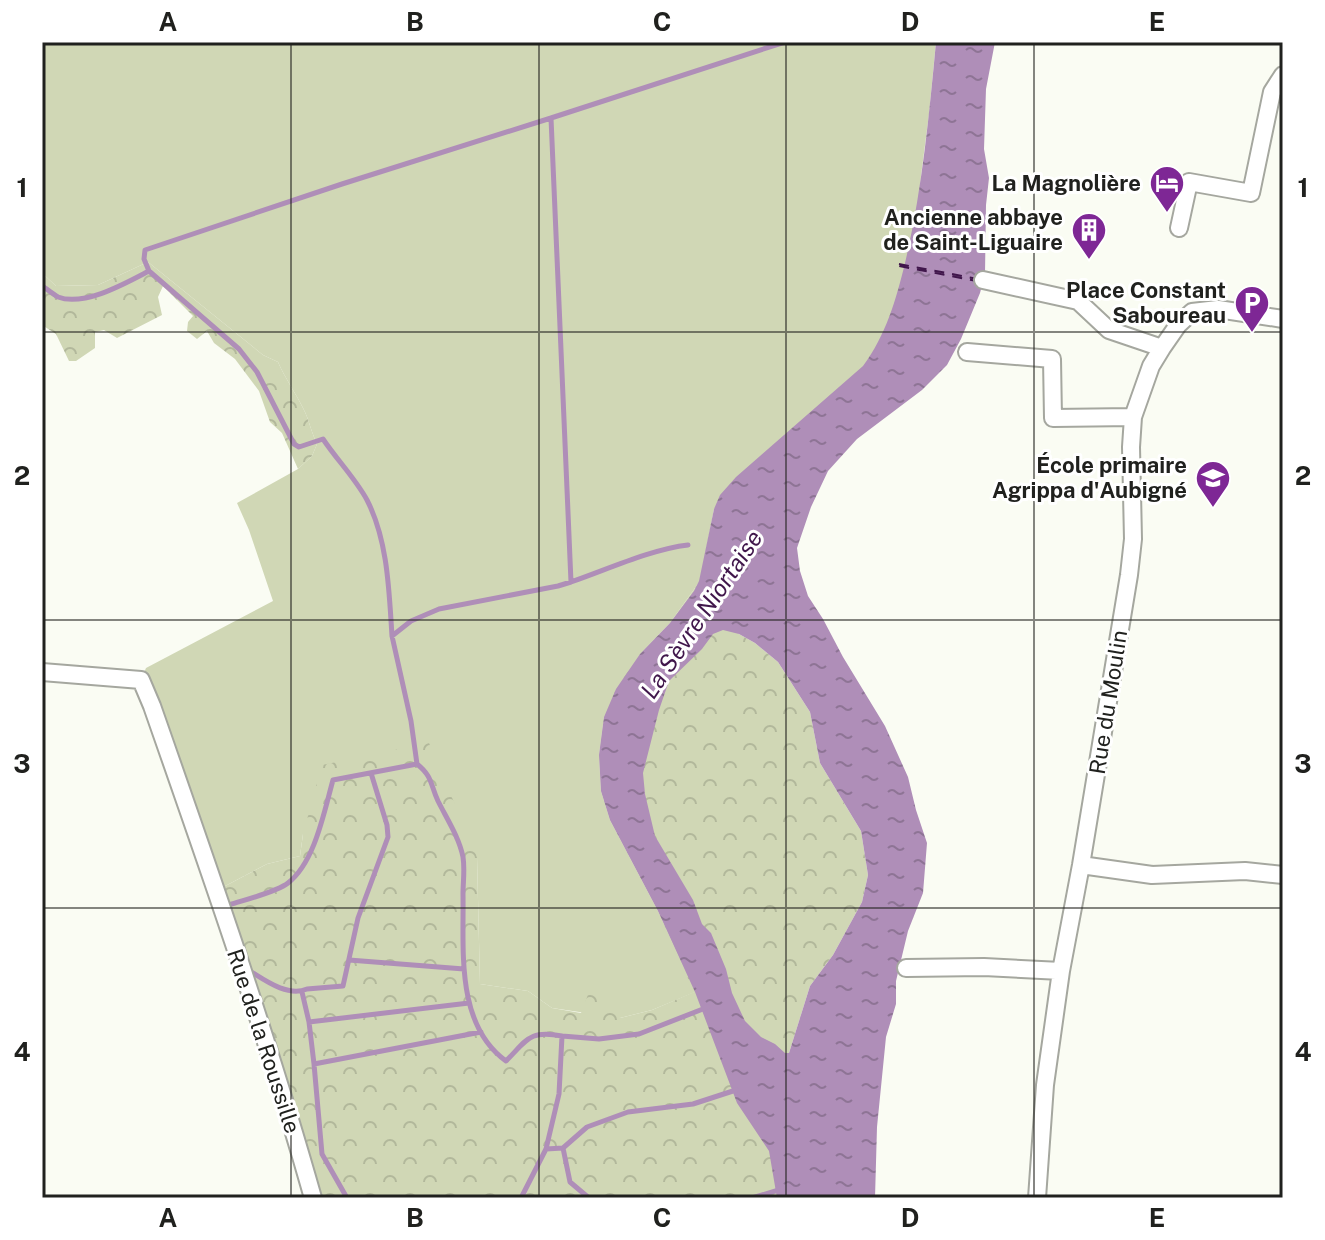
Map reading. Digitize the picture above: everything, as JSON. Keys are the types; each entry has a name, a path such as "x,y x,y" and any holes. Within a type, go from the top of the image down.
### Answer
{"street":[{"path":"1179,228 1189,182 1251,193 1272,92 1283,75"},
{"path":"983,280 1078,301 1109,330 1162,348"},
{"name":"Rue du Moulin","path":"1037,1198 1045,1085 1061,971 1129,575 1133,539 1133,417 1151,366 1178,325 1192,312 1218,309 1283,319"},
{"path":"967,352 1052,359 1053,418 1133,417"},
{"name":"Rue de la Roussille","path":"42,672 141,680 213,884 292,1122 313,1198"},
{"path":"1081,865 1152,875 1245,871 1283,875"},
{"path":"906,968 984,967 1061,971"}],"green space":[{"path":"42,42 936,42 921,176 911,326 714,509 700,581 670,623 640,654 604,717 599,755 601,791 610,820 658,911 695,992 652,1010 620,1018 552,1008 528,991 480,984 477,857 303,834 300,856 267,864 210,894 138,687 146,668 273,601 237,503 298,469 312,456 317,444 305,412 278,362 263,355 148,262 98,285 56,286 42,273"},
{"path":"148,262 263,355 278,362 305,412 317,444 312,456 298,469 282,433 270,422 259,391 235,359 214,343 207,331 197,339 187,331 188,322 193,316 163,286 158,297 162,315 117,338 104,330 95,332 95,348 76,361 69,361 56,334 42,325 45,299 42,296 42,273 56,286 98,285"},
{"path":"700,581 739,634 778,662 810,712 820,763 861,831 868,875 862,902 833,955 810,986 789,1053 797,1198 305,1198 210,894 267,864 300,856 322,765 429,743 477,857 480,984 528,991 552,1008 581,1013 589,992 604,989 620,1018 652,1010 694,992 658,911 610,820 601,791 599,755 604,717 616,689 640,654 670,623"}],"water":[{"name":"La Sèvre Niortaise","path":"936,42 995,42 986,89 984,149 989,178 985,274 980,293 947,365 922,390 857,439 828,471 797,548 808,596 885,726 908,777 927,843 923,893 908,931 896,981 896,1004 886,1037 877,1127 875,1198 777,1198 769,1151 737,1103 695,992 658,911 610,820 601,791 599,755 604,717 616,689 640,654 670,623 694,591 720,495 736,477 863,366 884,330 902,277 911,236","holes":["723,630 739,634 778,662 810,712 820,763 861,831 868,875 862,902 833,955 810,986 789,1053 761,1037 745,1021 711,933 702,924 693,900 655,836 645,794 643,773 669,681 713,634"]}],"waterway":[{"path":"688,545 644,555 571,582 551,118 785,42"},
{"path":"551,118 145,250 144,259 149,271 239,349 257,372 294,444 299,447 323,439 362,492 374,516 383,549 392,636 411,621 439,609 571,582"},
{"path":"42,286 58,297 80,299 105,292 149,271"},
{"path":"230,909 229,905 283,886 297,874 312,850 333,780 417,764 392,636"},
{"path":"417,764 429,777 463,857 466,984 478,1027 506,1061 536,1035 562,1036 559,1094 546,1149 521,1198"},
{"path":"249,968 270,983 292,991 343,986 358,918 388,837 371,773"},
{"path":"349,960 464,969"},
{"path":"302,992 309,1022 469,1003"},
{"path":"562,1036 599,1039 639,1034 708,1007"},
{"path":"309,1022 314,1064 481,1032"},
{"path":"314,1064 322,1154 347,1198"},
{"path":"546,1149 563,1148 587,1127 628,1112 693,1104 736,1090"},
{"path":"563,1148 570,1182 589,1198"},
{"path":"752,1198 782,1189"}],"ferry route":[{"path":"899,264 983,280 982,282 899,264"}],"place":[{"name":"La Magnolière","path":"1167,214"},
{"name":"Ancienne abbaye de Saint-Liguaire","path":"1089,261"},
{"name":"Place Constant Saboureau","path":"1252,334"},
{"name":"École primaire Agrippa d'Aubigné","path":"1213,509"}]}
